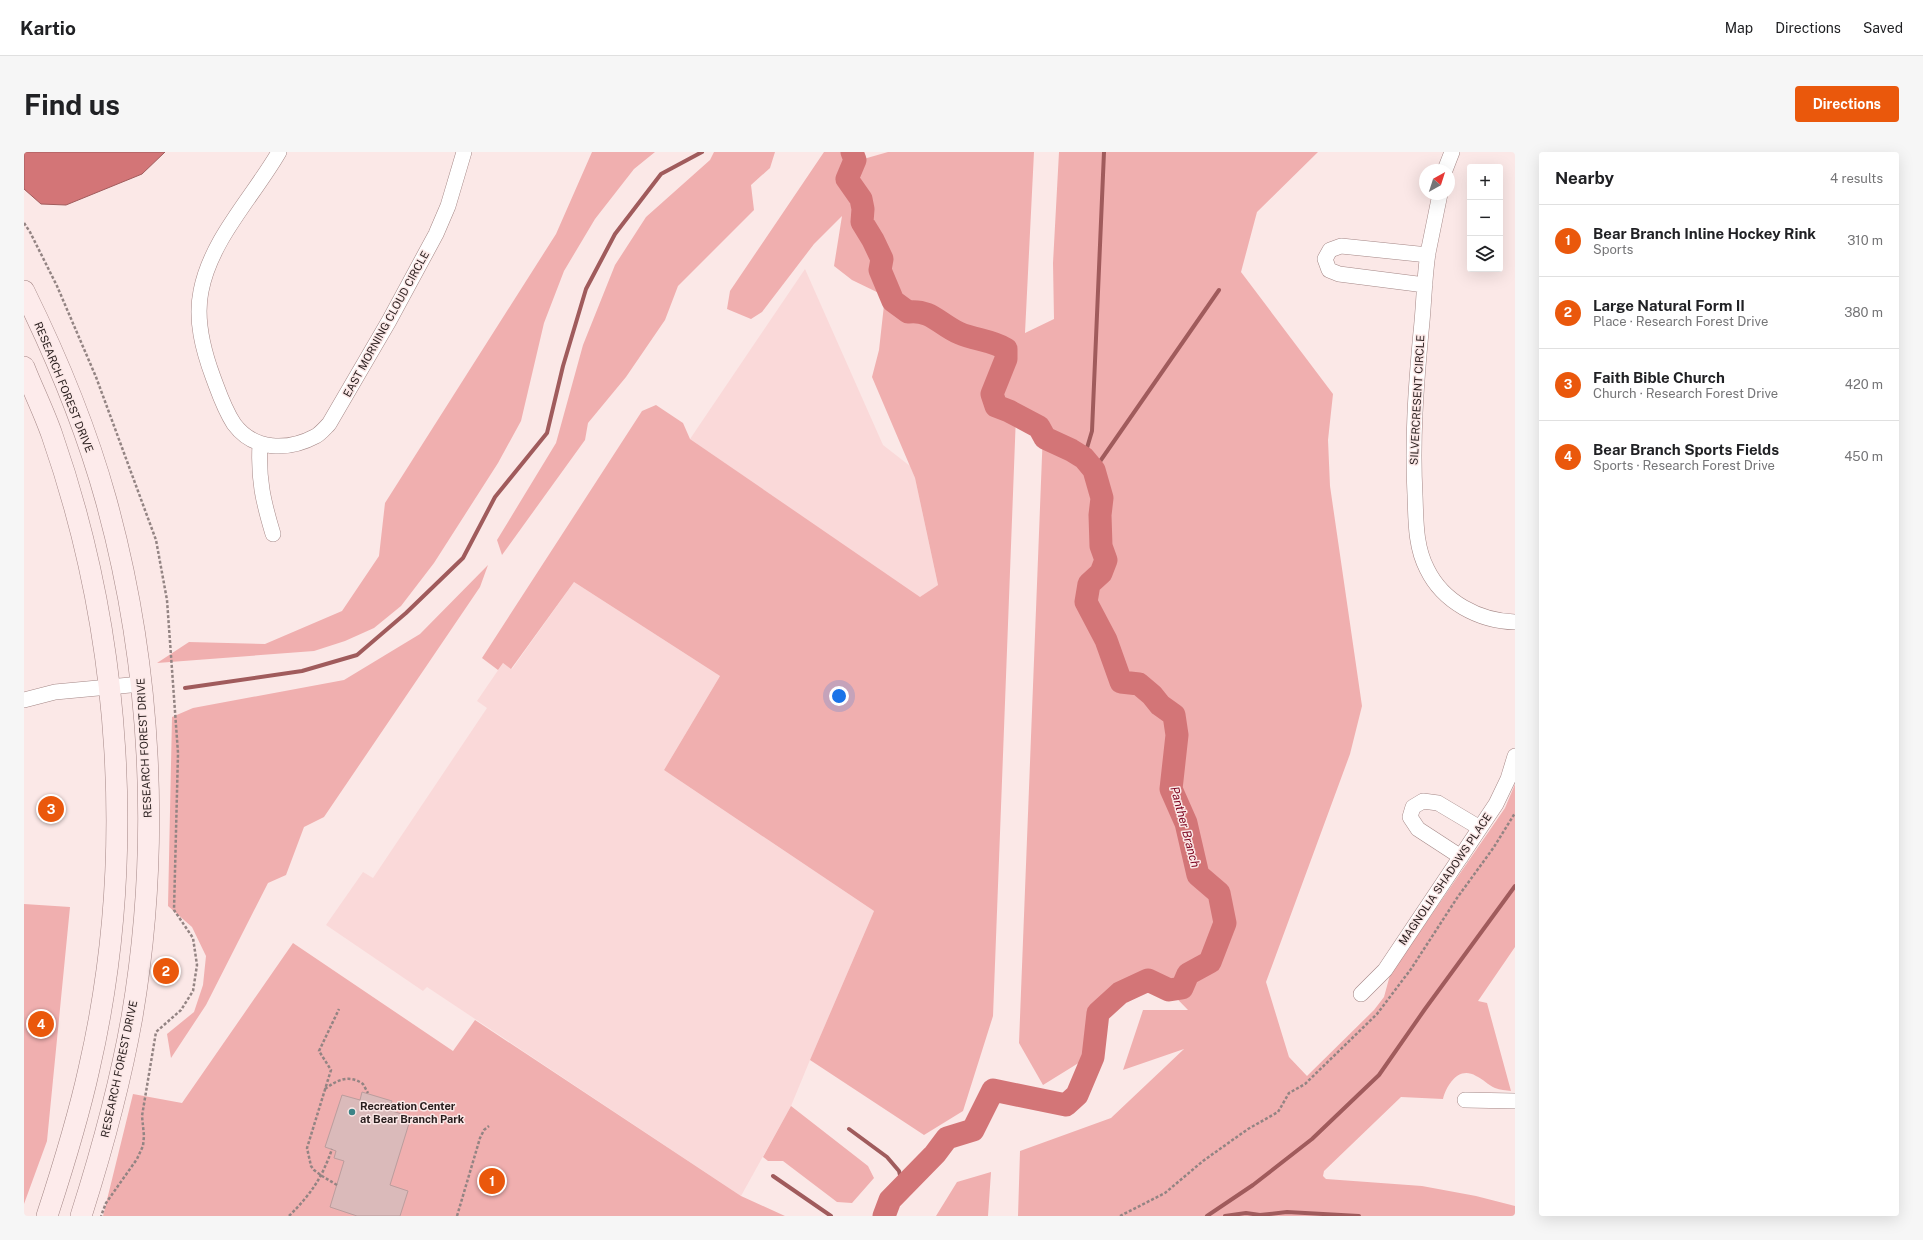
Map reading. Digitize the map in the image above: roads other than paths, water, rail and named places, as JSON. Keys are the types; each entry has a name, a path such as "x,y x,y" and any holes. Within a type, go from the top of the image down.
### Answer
{"main road":[{"name":"RESEARCH FOREST DRIVE","path":"24,291 45,334 80,422 106,499 132,618 142,684 148,806 147,886 140,956 132,1016 120,1076 109,1124 81,1216"},
{"path":"24,367 52,434 74,507 92,578 103,638 113,736 116,806 116,885 109,954 90,1068 78,1116 47,1216"}],"street":[{"path":"273,534 262,497 259,469 260,444 246,435 235,424 223,405 200,336 198,313 201,292 207,270 216,248 279,152"},
{"name":"EAST MORNING CLOUD CIRCLE","path":"260,444 279,446 300,442 317,435 329,424 386,327 436,234 450,201 464,152"},
{"path":"1447,164 1452,152"},
{"name":"SILVERCRESENT CIRCLE","path":"1439,200 1428,255 1415,400 1413,444 1417,536 1420,552 1426,568 1434,582 1447,596 1473,612 1488,618 1515,622"},
{"path":"1426,285 1339,274 1329,270 1325,259 1330,250 1341,246 1428,255"},
{"path":"24,700 55,692 142,684"},
{"name":"MAGNOLIA SHADOWS PLACE","path":"1361,994 1385,970 1480,828 1499,798 1508,779 1515,756"},
{"path":"1461,857 1418,829 1410,817 1413,807 1423,801 1438,803 1480,828"},
{"path":"1465,1100 1515,1101"}],"waterway":[{"path":"185,688 302,671 357,655 406,613 463,558 495,497 547,433 563,366 586,289 615,234 661,174 702,152"},
{"name":"Panther Branch","path":"852,152 855,160 847,179 861,199 863,209 862,222 882,259 880,270 893,301 908,312 929,315 952,330 1006,349 1006,359 992,394 996,406 1009,411 1039,427 1045,438 1084,458 1094,470 1102,498 1100,515 1101,546 1106,560 1101,573 1089,584 1086,602 1106,640 1121,682 1139,684 1152,695 1160,705 1174,715 1177,735 1171,789 1186,823 1198,875 1219,893 1225,923 1210,962 1188,974 1182,988 1169,990 1148,980 1120,993 1098,1013 1093,1057 1077,1095 1066,1105 993,1090 973,1130 947,1138 935,1154 890,1200 884,1216"},
{"path":"1084,458 1092,431 1104,152"},
{"path":"1094,470 1219,290"},
{"path":"1207,1216 1253,1185 1312,1139 1379,1075 1425,1009 1515,886"},
{"path":"849,1129 887,1157 899,1171 903,1187"},
{"path":"773,1176 831,1216"},
{"path":"1225,1216 1246,1213 1260,1215 1287,1212 1359,1216"}],"place":[{"name":"Faith Bible Church","path":"51,809"},
{"name":"Large Natural Form II","path":"166,971"},
{"name":"Bear Branch Sports Fields","path":"41,1024"},
{"name":"Recreation Center at Bear Branch Park","path":"352,1112"},
{"name":"Bear Branch Inline Hockey Rink","path":"492,1181"}]}
